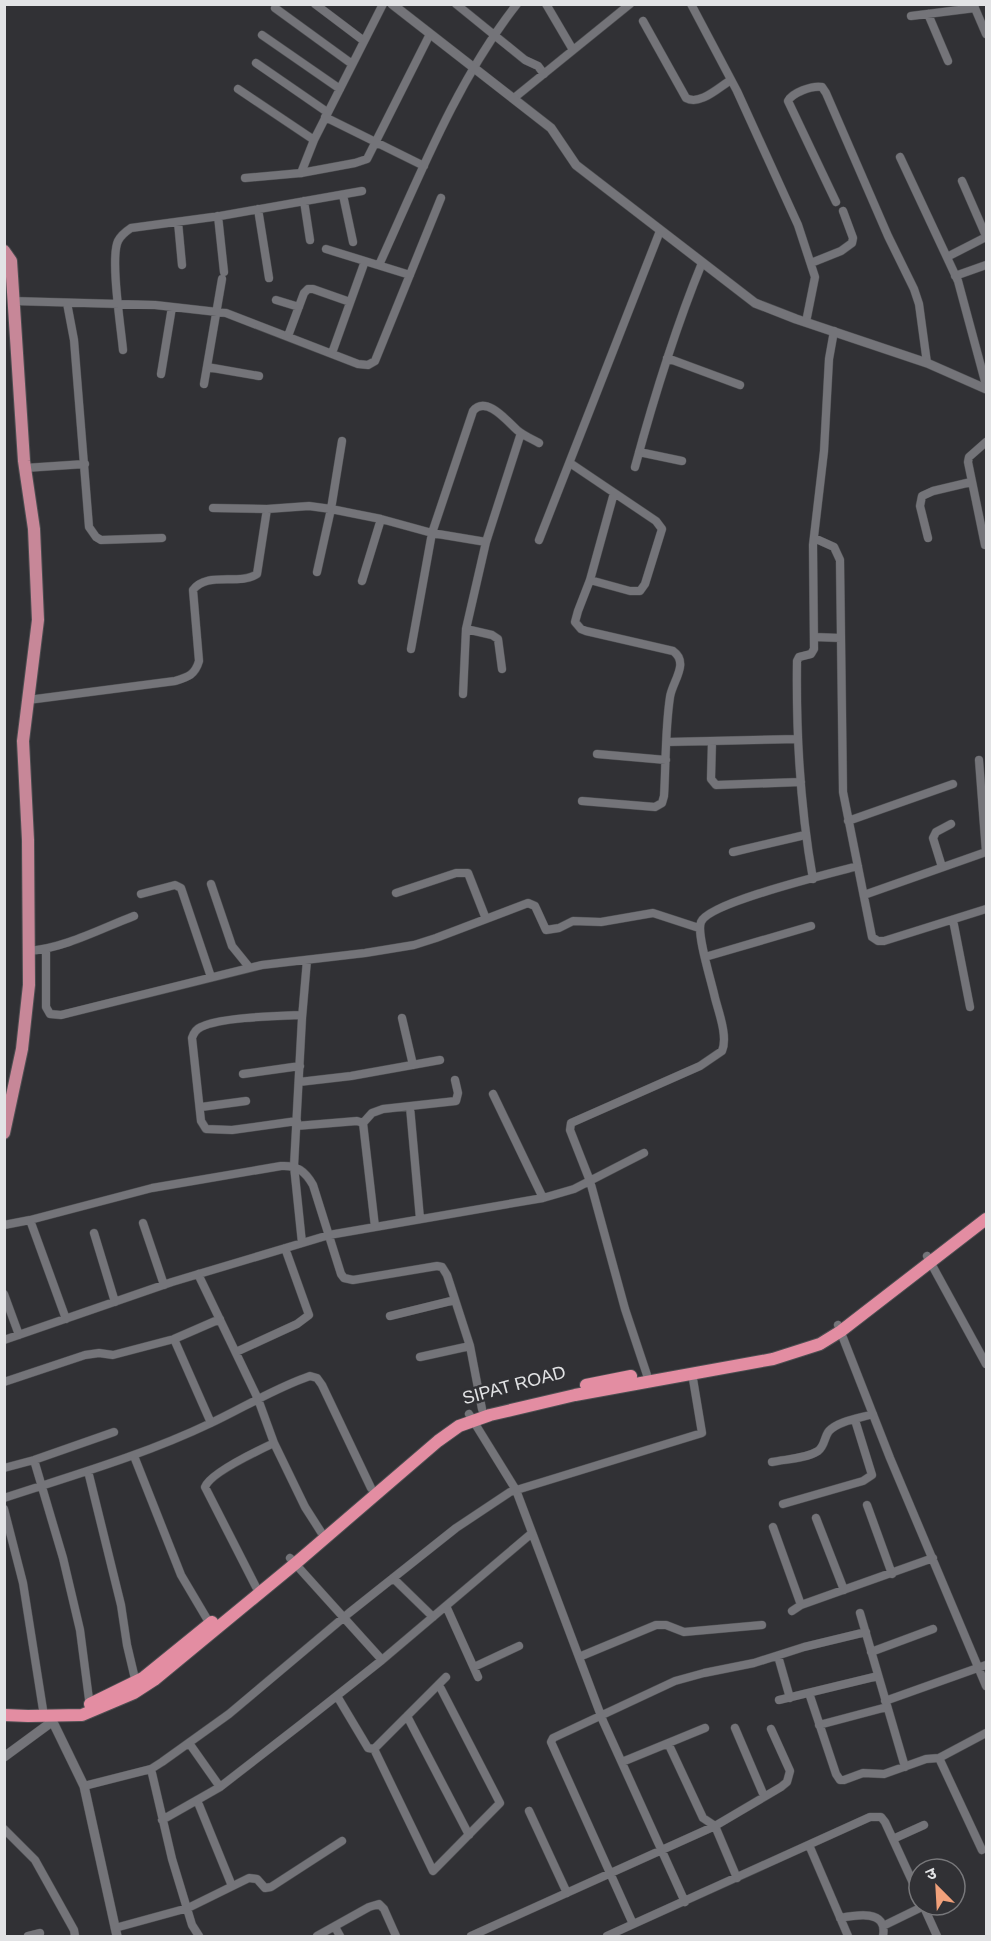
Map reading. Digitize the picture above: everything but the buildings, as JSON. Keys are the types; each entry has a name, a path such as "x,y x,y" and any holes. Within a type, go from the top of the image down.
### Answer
{"highway":[{"name":"SIPAT ROAD","path":"4,1715 49,1718 67,1715 90,1708 154,1680 438,1441 482,1409 608,1380 692,1373 773,1359 820,1344 929,1259 987,1210"},
{"name":"SIPAT ROAD","path":"929,1259 987,1219"},
{"name":"SIPAT ROAD","path":"137,1687 210,1624 293,1561 321,1532 371,1488 454,1421 785,1349 840,1328"}],"main road":[{"path":"4,251 11,261 25,468 34,529 38,620 23,741 28,840 29,985 22,1049 4,1133"}],"street":[{"path":"315,4 364,41"},
{"path":"301,173 326,114 383,4"},
{"path":"392,4 550,128 576,165 755,303 927,363 987,387"},
{"path":"456,4 525,60 538,66 544,74"},
{"path":"379,265 424,166 474,67 494,34 517,4"},
{"path":"546,4 573,50"},
{"path":"514,98 630,4"},
{"path":"691,4 731,80 798,225 815,277 806,322"},
{"path":"911,16 974,6 987,34"},
{"path":"275,8 352,64"},
{"path":"928,14 948,61"},
{"path":"643,21 686,98 694,101 700,99 731,80"},
{"path":"245,178 301,173 362,161 371,154 430,34"},
{"path":"262,35 340,89"},
{"path":"256,63 326,114 424,166"},
{"path":"836,202 788,101 791,96 815,86 822,87 826,93 888,236 914,289 919,304 927,363"},
{"path":"238,89 314,140"},
{"path":"900,157 955,276 987,387"},
{"path":"947,257 987,236 962,182"},
{"path":"123,350 115,258 118,240 131,228 218,216 362,191"},
{"path":"343,195 353,242"},
{"path":"13,302 172,307 226,313 364,365 372,364 441,198"},
{"path":"304,201 310,240"},
{"path":"258,209 269,278"},
{"path":"811,263 841,251 852,243 853,238 843,211"},
{"path":"204,384 223,276 218,216"},
{"path":"178,222 182,265"},
{"path":"539,540 660,231"},
{"path":"327,249 410,275"},
{"path":"332,353 365,261"},
{"path":"635,467 679,320 702,263"},
{"path":"955,276 987,265"},
{"path":"288,336 304,293 308,289 350,302"},
{"path":"276,300 299,307"},
{"path":"67,303 74,340 89,527 96,537 109,540 162,538"},
{"path":"162,374 172,307"},
{"path":"813,879 805,835 801,782 797,661 799,657 813,651 814,538 824,451 829,359 834,331"},
{"path":"667,358 740,385"},
{"path":"207,367 259,376"},
{"path":"411,649 432,533 475,408 482,406 499,412 521,434 539,443"},
{"path":"462,694 466,629 486,542 521,434"},
{"path":"317,572 331,509 342,441"},
{"path":"985,545 968,462 969,457 987,442"},
{"path":"639,452 682,461"},
{"path":"570,463 656,521 662,529 645,584 640,591 630,591 590,580"},
{"path":"25,468 85,464"},
{"path":"928,538 920,506 922,496 933,490 971,482"},
{"path":"582,801 659,806 664,796 670,696 681,668 678,655 674,651 581,628 575,622 590,580 614,493"},
{"path":"213,508 267,509 309,506 381,519 432,533 486,542"},
{"path":"28,700 175,681 192,675 199,661 193,590 204,582 250,578 257,574 267,509"},
{"path":"362,581 381,519"},
{"path":"814,538 834,547 840,560 843,792 872,937 878,941 987,909"},
{"path":"466,629 492,635 498,639 502,669"},
{"path":"814,638 841,638"},
{"path":"667,742 798,739"},
{"path":"712,741 711,779 716,785 801,782"},
{"path":"597,754 666,760"},
{"path":"864,895 986,852 979,760"},
{"path":"848,821 953,784"},
{"path":"942,867 933,838 936,832 951,824"},
{"path":"733,852 805,835"},
{"path":"648,1377 625,1309 590,1181 570,1130 570,1123 700,1066 722,1052 724,1041 719,1014 699,928 701,921 711,912 766,892 858,866"},
{"path":"396,893 456,873 468,873 486,919"},
{"path":"211,884 232,945 249,968"},
{"path":"141,894 175,885 181,888 211,976"},
{"path":"46,950 46,1007 50,1014 61,1015 249,968 414,945 528,903 535,906 546,930 559,928 573,921 601,922 653,913 699,928"},
{"path":"29,951 46,950 134,916"},
{"path":"953,920 970,1007"},
{"path":"705,957 811,926"},
{"path":"302,1243 294,1166 307,960"},
{"path":"302,1015 238,1019 206,1025 195,1031 192,1038 202,1124 206,1129 232,1130 296,1123 357,1121 363,1123"},
{"path":"402,1018 413,1065"},
{"path":"299,1082 351,1076 440,1060"},
{"path":"243,1074 300,1066"},
{"path":"363,1123 376,1111 456,1101 458,1093 455,1080"},
{"path":"493,1094 543,1198"},
{"path":"201,1107 246,1101"},
{"path":"411,1107 420,1219"},
{"path":"363,1123 375,1227"},
{"path":"4,1340 198,1274 329,1235 543,1198 574,1189 644,1153"},
{"path":"4,1225 152,1188 281,1166 294,1166 305,1173 313,1185 344,1278 353,1280 440,1266 445,1271 470,1346 482,1409"},
{"path":"30,1220 66,1319"},
{"path":"143,1223 164,1285"},
{"path":"94,1233 115,1302"},
{"path":"236,1352 297,1324 309,1315 285,1248"},
{"path":"929,1259 985,1359"},
{"path":"198,1274 258,1399 274,1443 305,1507 321,1532"},
{"path":"4,1294 19,1335"},
{"path":"390,1316 454,1300"},
{"path":"4,1382 85,1355 99,1353 113,1355 174,1340 220,1319"},
{"path":"840,1328 933,1558 983,1666 987,1686"},
{"path":"174,1340 211,1423"},
{"path":"420,1357 470,1346"},
{"path":"84,1786 151,1769 189,1743 229,1714 456,1528 510,1492 702,1433 692,1373"},
{"path":"4,1498 134,1456 211,1423 306,1377 314,1376 371,1488"},
{"path":"771,1462 818,1451 822,1448 830,1431 836,1426 873,1414"},
{"path":"470,1417 516,1490 601,1717 685,1902"},
{"path":"783,1504 863,1481 872,1475 855,1420"},
{"path":"4,1468 114,1432"},
{"path":"256,1587 205,1487 210,1479 274,1443"},
{"path":"134,1456 181,1575 210,1624"},
{"path":"34,1460 63,1558 80,1630 90,1708"},
{"path":"88,1471 121,1605 137,1687"},
{"path":"867,1505 892,1574"},
{"path":"4,1509 22,1583 49,1718 84,1786 116,1932 188,1908 253,1877 265,1888 271,1887 342,1842"},
{"path":"816,1518 844,1590"},
{"path":"773,1527 801,1605"},
{"path":"162,1820 220,1787 382,1660 532,1533"},
{"path":"792,1611 801,1605 933,1558"},
{"path":"293,1561 382,1660"},
{"path":"393,1578 433,1617"},
{"path":"446,1606 478,1677"},
{"path":"860,1613 905,1767"},
{"path":"579,1657 656,1624 684,1632 762,1625"},
{"path":"871,1652 933,1629"},
{"path":"633,1924 550,1742 553,1738 675,1681 866,1632"},
{"path":"474,1667 519,1646"},
{"path":"778,1656 790,1698"},
{"path":"819,1725 886,1704 983,1666"},
{"path":"779,1700 878,1676"},
{"path":"374,1749 446,1677"},
{"path":"374,1749 433,1871 500,1803 439,1685"},
{"path":"809,1693 840,1780 863,1773 885,1774 926,1759 939,1758 987,1733"},
{"path":"337,1696 368,1748 374,1749"},
{"path":"407,1716 469,1835"},
{"path":"4,1757 49,1718"},
{"path":"622,1762 705,1728"},
{"path":"735,1728 764,1796"},
{"path":"471,1936 715,1826 781,1787 790,1778 790,1771 771,1729"},
{"path":"189,1743 220,1787"},
{"path":"668,1743 703,1818 715,1826 737,1878"},
{"path":"939,1758 982,1851"},
{"path":"151,1769 162,1820 192,1925 199,1936"},
{"path":"197,1800 232,1886"},
{"path":"529,1811 567,1893"},
{"path":"607,1936 876,1816 881,1817 907,1870"},
{"path":"893,1839 924,1825"},
{"path":"4,1829 35,1860 74,1930 75,1936"},
{"path":"809,1845 848,1936"},
{"path":"317,1936 369,1907 379,1904 384,1909 396,1936"},
{"path":"883,1926 907,1914"},
{"path":"840,1918 872,1916 883,1926 883,1936"},
{"path":"928,1917 937,1936"},
{"path":"335,1927 340,1936"},
{"path":"28,1936 40,1933"}]}
